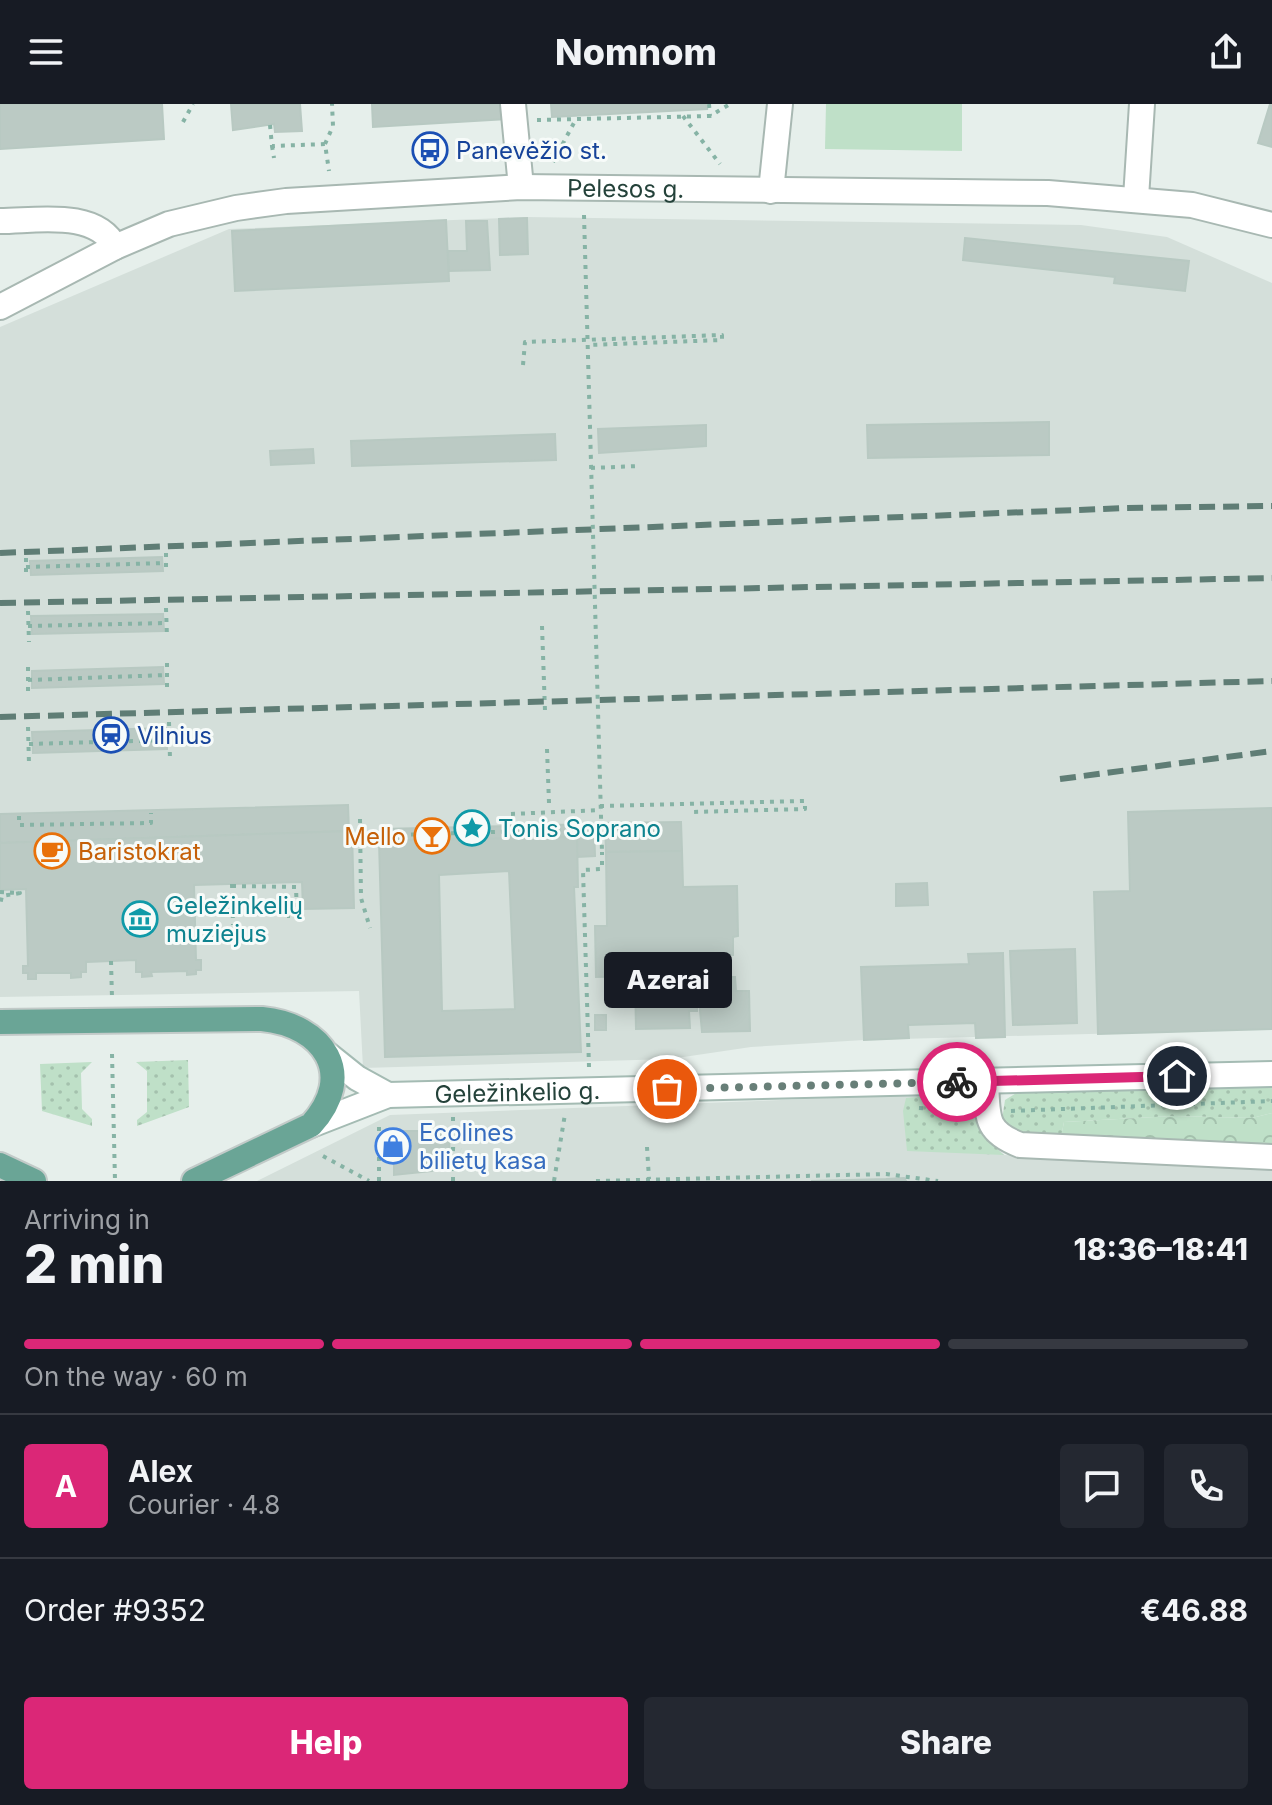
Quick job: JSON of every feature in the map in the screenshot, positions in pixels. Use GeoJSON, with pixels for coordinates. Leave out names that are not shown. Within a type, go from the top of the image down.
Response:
{"type":"FeatureCollection","features":[{"type":"Feature","properties":{"kind":"main road"},"geometry":{"type":"LineString","coordinates":[[0,1022],[273,1020],[295,1026],[327,1054],[333,1071],[331,1098],[311,1125]]}},
{"type":"Feature","properties":{"kind":"main road","name":"Geležinkelio g."},"geometry":{"type":"LineString","coordinates":[[194,1181],[311,1125]]}},
{"type":"Feature","properties":{"kind":"main road"},"geometry":{"type":"LineString","coordinates":[[0,1165],[34,1181]]}},
{"type":"Feature","properties":{"kind":"street"},"geometry":{"type":"LineString","coordinates":[[771,191],[780,104]]}},
{"type":"Feature","properties":{"kind":"street"},"geometry":{"type":"LineString","coordinates":[[1136,198],[1142,104]]}},
{"type":"Feature","properties":{"kind":"street"},"geometry":{"type":"LineString","coordinates":[[514,112],[521,187]]}},
{"type":"Feature","properties":{"kind":"street","name":"Pelesos g."},"geometry":{"type":"LineString","coordinates":[[0,307],[115,247],[169,224],[236,208],[286,201],[521,187],[1048,193],[1192,205],[1272,225]]}},
{"type":"Feature","properties":{"kind":"street"},"geometry":{"type":"LineString","coordinates":[[0,221],[83,223],[106,231],[115,247]]}},
{"type":"Feature","properties":{"kind":"street"},"geometry":{"type":"LineString","coordinates":[[327,1054],[357,1078],[388,1095]]}},
{"type":"Feature","properties":{"kind":"street","name":"Geležinkelio g."},"geometry":{"type":"LineString","coordinates":[[311,1125],[388,1095],[1272,1074]]}},
{"type":"Feature","properties":{"kind":"street"},"geometry":{"type":"LineString","coordinates":[[986,1081],[988,1121],[999,1137],[1020,1145],[1272,1157]]}},
{"type":"Feature","properties":{"kind":"path"},"geometry":{"type":"LineString","coordinates":[[183,122],[193,104]]}},
{"type":"Feature","properties":{"kind":"path"},"geometry":{"type":"LineString","coordinates":[[329,171],[325,144],[333,126],[332,104]]}},
{"type":"Feature","properties":{"kind":"path"},"geometry":{"type":"LineString","coordinates":[[709,104],[710,116]]}},
{"type":"Feature","properties":{"kind":"path"},"geometry":{"type":"LineString","coordinates":[[514,112],[576,119],[710,116],[730,104]]}},
{"type":"Feature","properties":{"kind":"path"},"geometry":{"type":"LineString","coordinates":[[683,116],[720,164]]}},
{"type":"Feature","properties":{"kind":"path"},"geometry":{"type":"LineString","coordinates":[[553,162],[576,119]]}},
{"type":"Feature","properties":{"kind":"path"},"geometry":{"type":"LineString","coordinates":[[270,125],[274,158]]}},
{"type":"Feature","properties":{"kind":"path"},"geometry":{"type":"LineString","coordinates":[[272,146],[325,144]]}},
{"type":"Feature","properties":{"kind":"path"},"geometry":{"type":"LineString","coordinates":[[584,215],[602,852],[602,869],[583,870],[589,1069]]}},
{"type":"Feature","properties":{"kind":"path"},"geometry":{"type":"LineString","coordinates":[[523,365],[525,342],[722,335],[722,340],[588,345]]}},
{"type":"Feature","properties":{"kind":"path"},"geometry":{"type":"LineString","coordinates":[[591,468],[638,466]]}},
{"type":"Feature","properties":{"kind":"path"},"geometry":{"type":"LineString","coordinates":[[166,553],[166,572]]}},
{"type":"Feature","properties":{"kind":"path"},"geometry":{"type":"LineString","coordinates":[[26,558],[26,577]]}},
{"type":"Feature","properties":{"kind":"path"},"geometry":{"type":"LineString","coordinates":[[26,567],[166,563]]}},
{"type":"Feature","properties":{"kind":"path"},"geometry":{"type":"LineString","coordinates":[[166,608],[167,637]]}},
{"type":"Feature","properties":{"kind":"path"},"geometry":{"type":"LineString","coordinates":[[28,611],[29,642]]}},
{"type":"Feature","properties":{"kind":"path"},"geometry":{"type":"LineString","coordinates":[[28,626],[167,623]]}},
{"type":"Feature","properties":{"kind":"path"},"geometry":{"type":"LineString","coordinates":[[542,626],[545,711]]}},
{"type":"Feature","properties":{"kind":"path"},"geometry":{"type":"LineString","coordinates":[[167,663],[167,688]]}},
{"type":"Feature","properties":{"kind":"path"},"geometry":{"type":"LineString","coordinates":[[28,667],[28,692]]}},
{"type":"Feature","properties":{"kind":"path"},"geometry":{"type":"LineString","coordinates":[[28,680],[167,675]]}},
{"type":"Feature","properties":{"kind":"path"},"geometry":{"type":"LineString","coordinates":[[169,722],[170,759]]}},
{"type":"Feature","properties":{"kind":"path"},"geometry":{"type":"LineString","coordinates":[[28,727],[29,764]]}},
{"type":"Feature","properties":{"kind":"path"},"geometry":{"type":"LineString","coordinates":[[29,744],[170,740]]}},
{"type":"Feature","properties":{"kind":"path"},"geometry":{"type":"LineString","coordinates":[[547,749],[549,803]]}},
{"type":"Feature","properties":{"kind":"path"},"geometry":{"type":"LineString","coordinates":[[511,814],[805,801],[805,809],[692,810]]}},
{"type":"Feature","properties":{"kind":"path"},"geometry":{"type":"LineString","coordinates":[[19,816],[19,825],[151,823],[151,813]]}},
{"type":"Feature","properties":{"kind":"path"},"geometry":{"type":"LineString","coordinates":[[360,819],[361,898],[370,928]]}},
{"type":"Feature","properties":{"kind":"path"},"geometry":{"type":"LineString","coordinates":[[361,836],[561,830]]}},
{"type":"Feature","properties":{"kind":"path"},"geometry":{"type":"LineString","coordinates":[[233,925],[232,885],[296,887],[297,916],[287,916]]}},
{"type":"Feature","properties":{"kind":"path"},"geometry":{"type":"LineString","coordinates":[[0,892],[20,893],[2,896],[0,905]]}},
{"type":"Feature","properties":{"kind":"path"},"geometry":{"type":"LineString","coordinates":[[111,961],[112,998]]}},
{"type":"Feature","properties":{"kind":"path"},"geometry":{"type":"LineString","coordinates":[[112,1054],[115,1181]]}},
{"type":"Feature","properties":{"kind":"path"},"geometry":{"type":"LineString","coordinates":[[908,1107],[988,1112],[1272,1101]]}},
{"type":"Feature","properties":{"kind":"path"},"geometry":{"type":"LineString","coordinates":[[554,1181],[565,1112]]}},
{"type":"Feature","properties":{"kind":"path"},"geometry":{"type":"LineString","coordinates":[[453,1117],[453,1181]]}},
{"type":"Feature","properties":{"kind":"path"},"geometry":{"type":"LineString","coordinates":[[377,1126],[379,1181]]}},
{"type":"Feature","properties":{"kind":"path"},"geometry":{"type":"LineString","coordinates":[[647,1147],[649,1179]]}},
{"type":"Feature","properties":{"kind":"path"},"geometry":{"type":"LineString","coordinates":[[453,1149],[461,1150]]}},
{"type":"Feature","properties":{"kind":"path"},"geometry":{"type":"LineString","coordinates":[[323,1156],[369,1181]]}},
{"type":"Feature","properties":{"kind":"path"},"geometry":{"type":"LineString","coordinates":[[596,1181],[886,1177],[938,1181]]}},
{"type":"Feature","properties":{"kind":"shaded area"},"geometry":{"type":"Polygon","coordinates":[[[526,217],[1081,225],[1167,237],[1272,283],[1272,1029],[864,1040],[751,1047],[670,1059],[363,1068],[359,991],[0,997],[0,327],[229,229],[526,217]]]}},
{"type":"Feature","properties":{"kind":"shaded area"},"geometry":{"type":"Polygon","coordinates":[[[964,1093],[973,1100],[985,1135],[1004,1155],[1272,1167],[1272,1181],[257,1181],[390,1115],[964,1093]]]}},
{"type":"Feature","properties":{"kind":"green space"},"geometry":{"type":"Polygon","coordinates":[[[826,104],[962,104],[962,151],[825,149],[826,104]]]}},
{"type":"Feature","properties":{"kind":"green space"},"geometry":{"type":"Polygon","coordinates":[[[188,1060],[189,1107],[137,1126],[137,1120],[147,1112],[147,1071],[136,1062],[188,1060]]]}},
{"type":"Feature","properties":{"kind":"green space"},"geometry":{"type":"Polygon","coordinates":[[[92,1062],[81,1073],[82,1109],[92,1119],[92,1126],[42,1111],[40,1064],[92,1062]]]}},
{"type":"Feature","properties":{"kind":"green space"},"geometry":{"type":"Polygon","coordinates":[[[1272,1085],[1272,1113],[1252,1118],[1173,1116],[1064,1122],[1061,1137],[1013,1132],[1002,1120],[1005,1100],[1018,1092],[1272,1085]]]}},
{"type":"Feature","properties":{"kind":"green space"},"geometry":{"type":"Polygon","coordinates":[[[964,1093],[976,1106],[989,1138],[1004,1155],[907,1151],[903,1111],[906,1098],[964,1093]]]}},
{"type":"Feature","properties":{"kind":"green space"},"geometry":{"type":"Polygon","coordinates":[[[1272,1113],[1272,1148],[1061,1137],[1064,1122],[1173,1116],[1252,1118],[1272,1113]]]}},
{"type":"Feature","properties":{"kind":"building"},"geometry":{"type":"Polygon","coordinates":[[[0,104],[162,104],[164,139],[0,149],[0,104]]]}},
{"type":"Feature","properties":{"kind":"building"},"geometry":{"type":"Polygon","coordinates":[[[231,104],[300,104],[302,131],[275,132],[274,124],[233,130],[231,104]]]}},
{"type":"Feature","properties":{"kind":"building"},"geometry":{"type":"Polygon","coordinates":[[[372,104],[506,104],[507,119],[373,127],[372,104]]]}},
{"type":"Feature","properties":{"kind":"building"},"geometry":{"type":"Polygon","coordinates":[[[551,104],[706,104],[707,109],[552,117],[551,104]]]}},
{"type":"Feature","properties":{"kind":"building"},"geometry":{"type":"Polygon","coordinates":[[[1272,104],[1272,147],[1258,143],[1272,104]]]}},
{"type":"Feature","properties":{"kind":"building"},"geometry":{"type":"Polygon","coordinates":[[[527,218],[528,254],[500,255],[499,219],[527,218]]]}},
{"type":"Feature","properties":{"kind":"building"},"geometry":{"type":"Polygon","coordinates":[[[446,220],[449,281],[235,291],[232,231],[446,220]]]}},
{"type":"Feature","properties":{"kind":"building"},"geometry":{"type":"Polygon","coordinates":[[[466,221],[487,221],[490,270],[449,271],[448,251],[467,251],[466,221]]]}},
{"type":"Feature","properties":{"kind":"building"},"geometry":{"type":"Polygon","coordinates":[[[965,238],[1189,261],[1185,291],[1114,283],[1115,277],[963,260],[965,238]]]}},
{"type":"Feature","properties":{"kind":"building"},"geometry":{"type":"Polygon","coordinates":[[[1049,422],[1049,455],[868,458],[867,425],[1049,422]]]}},
{"type":"Feature","properties":{"kind":"building"},"geometry":{"type":"Polygon","coordinates":[[[706,425],[706,446],[599,453],[598,429],[706,425]]]}},
{"type":"Feature","properties":{"kind":"building"},"geometry":{"type":"Polygon","coordinates":[[[555,434],[556,460],[352,466],[351,441],[555,434]]]}},
{"type":"Feature","properties":{"kind":"building"},"geometry":{"type":"Polygon","coordinates":[[[313,449],[314,463],[271,465],[270,451],[313,449]]]}},
{"type":"Feature","properties":{"kind":"building"},"geometry":{"type":"Polygon","coordinates":[[[162,557],[163,571],[31,575],[30,561],[162,557]]]}},
{"type":"Feature","properties":{"kind":"building"},"geometry":{"type":"Polygon","coordinates":[[[163,614],[164,631],[32,634],[31,616],[163,614]]]}},
{"type":"Feature","properties":{"kind":"building"},"geometry":{"type":"Polygon","coordinates":[[[163,667],[164,684],[32,688],[32,671],[163,667]]]}},
{"type":"Feature","properties":{"kind":"building"},"geometry":{"type":"Polygon","coordinates":[[[166,728],[167,749],[33,753],[32,732],[166,728]]]}},
{"type":"Feature","properties":{"kind":"building"},"geometry":{"type":"Polygon","coordinates":[[[348,805],[349,831],[0,843],[0,814],[348,805]]]}},
{"type":"Feature","properties":{"kind":"building"},"geometry":{"type":"Polygon","coordinates":[[[1272,808],[1272,1029],[1098,1034],[1094,892],[1130,891],[1128,812],[1272,808]]]}},
{"type":"Feature","properties":{"kind":"building"},"geometry":{"type":"Polygon","coordinates":[[[681,822],[682,851],[606,852],[605,823],[681,822]]]}},
{"type":"Feature","properties":{"kind":"building"},"geometry":{"type":"Polygon","coordinates":[[[594,824],[595,856],[577,857],[577,837],[383,841],[382,829],[594,824]]]}},
{"type":"Feature","properties":{"kind":"building"},"geometry":{"type":"Polygon","coordinates":[[[352,831],[354,908],[303,909],[302,882],[194,885],[196,960],[201,960],[201,970],[196,970],[196,974],[187,975],[187,971],[151,972],[152,976],[142,977],[142,972],[136,972],[136,960],[86,962],[86,972],[81,972],[81,977],[71,978],[71,973],[36,973],[36,979],[28,979],[28,973],[23,973],[23,966],[28,966],[26,889],[0,890],[0,843],[352,831]]]}},
{"type":"Feature","properties":{"kind":"building"},"geometry":{"type":"Polygon","coordinates":[[[577,837],[578,887],[574,887],[581,1052],[385,1057],[379,841],[577,837]],[[509,871],[439,875],[442,1011],[515,1009],[509,871]]]}},
{"type":"Feature","properties":{"kind":"building"},"geometry":{"type":"Polygon","coordinates":[[[682,851],[683,887],[737,886],[738,936],[733,937],[733,955],[639,957],[639,976],[596,977],[595,926],[607,926],[606,852],[682,851]]]}},
{"type":"Feature","properties":{"kind":"building"},"geometry":{"type":"Polygon","coordinates":[[[927,883],[928,905],[896,906],[896,884],[927,883]]]}},
{"type":"Feature","properties":{"kind":"building"},"geometry":{"type":"Polygon","coordinates":[[[1075,949],[1077,1023],[1013,1025],[1010,951],[1075,949]]]}},
{"type":"Feature","properties":{"kind":"building"},"geometry":{"type":"Polygon","coordinates":[[[1003,953],[1005,1037],[976,1038],[975,1023],[908,1025],[909,1038],[864,1040],[861,967],[969,964],[968,954],[1003,953]]]}},
{"type":"Feature","properties":{"kind":"building"},"geometry":{"type":"Polygon","coordinates":[[[697,977],[697,1011],[689,1011],[690,1028],[636,1029],[635,978],[697,977]]]}},
{"type":"Feature","properties":{"kind":"building"},"geometry":{"type":"Polygon","coordinates":[[[697,977],[735,977],[736,991],[749,991],[750,1031],[702,1032],[697,977]]]}},
{"type":"Feature","properties":{"kind":"building"},"geometry":{"type":"Polygon","coordinates":[[[595,1015],[606,1015],[606,1030],[595,1030],[595,1015]]]}},
{"type":"Feature","properties":{"kind":"building"},"geometry":{"type":"Polygon","coordinates":[[[394,1131],[449,1131],[450,1169],[394,1175],[394,1131]]]}},
{"type":"Feature","properties":{"kind":"building"},"geometry":{"type":"Polygon","coordinates":[[[904,1178],[906,1181],[811,1181],[886,1179],[904,1178]]]}},
{"type":"Feature","properties":{"kind":"railway"},"geometry":{"type":"LineString","coordinates":[[0,553],[1127,508],[1272,506]]}},
{"type":"Feature","properties":{"kind":"railway"},"geometry":{"type":"LineString","coordinates":[[0,603],[1272,578]]}},
{"type":"Feature","properties":{"kind":"railway"},"geometry":{"type":"LineString","coordinates":[[0,717],[1272,681]]}},
{"type":"Feature","properties":{"kind":"railway"},"geometry":{"type":"LineString","coordinates":[[1060,779],[1272,751]]}},
{"type":"Feature","properties":{"kind":"way so far"},"geometry":{"type":"LineString","coordinates":[[667,1089],[957,1082]]}},
{"type":"Feature","properties":{"kind":"place","name":"Panevėžio st."},"geometry":{"type":"Point","coordinates":[430,150]}},
{"type":"Feature","properties":{"kind":"place","name":"Vilnius"},"geometry":{"type":"Point","coordinates":[111,735]}},
{"type":"Feature","properties":{"kind":"place","name":"Tonis Soprano"},"geometry":{"type":"Point","coordinates":[472,828]}},
{"type":"Feature","properties":{"kind":"place","name":"Mello"},"geometry":{"type":"Point","coordinates":[432,836]}},
{"type":"Feature","properties":{"kind":"place","name":"Baristokrat"},"geometry":{"type":"Point","coordinates":[52,851]}},
{"type":"Feature","properties":{"kind":"place","name":"Geležinkelių muziejus"},"geometry":{"type":"Point","coordinates":[140,919]}},
{"type":"Feature","properties":{"kind":"place","name":"Azerai"},"geometry":{"type":"Point","coordinates":[667,1089]}},
{"type":"Feature","properties":{"kind":"place","name":"Ecolines bilietų kasa"},"geometry":{"type":"Point","coordinates":[393,1146]}},
{"type":"Feature","properties":{"kind":"route"},"geometry":{"type":"LineString","coordinates":[[957,1082],[1177,1076]]}}]}
